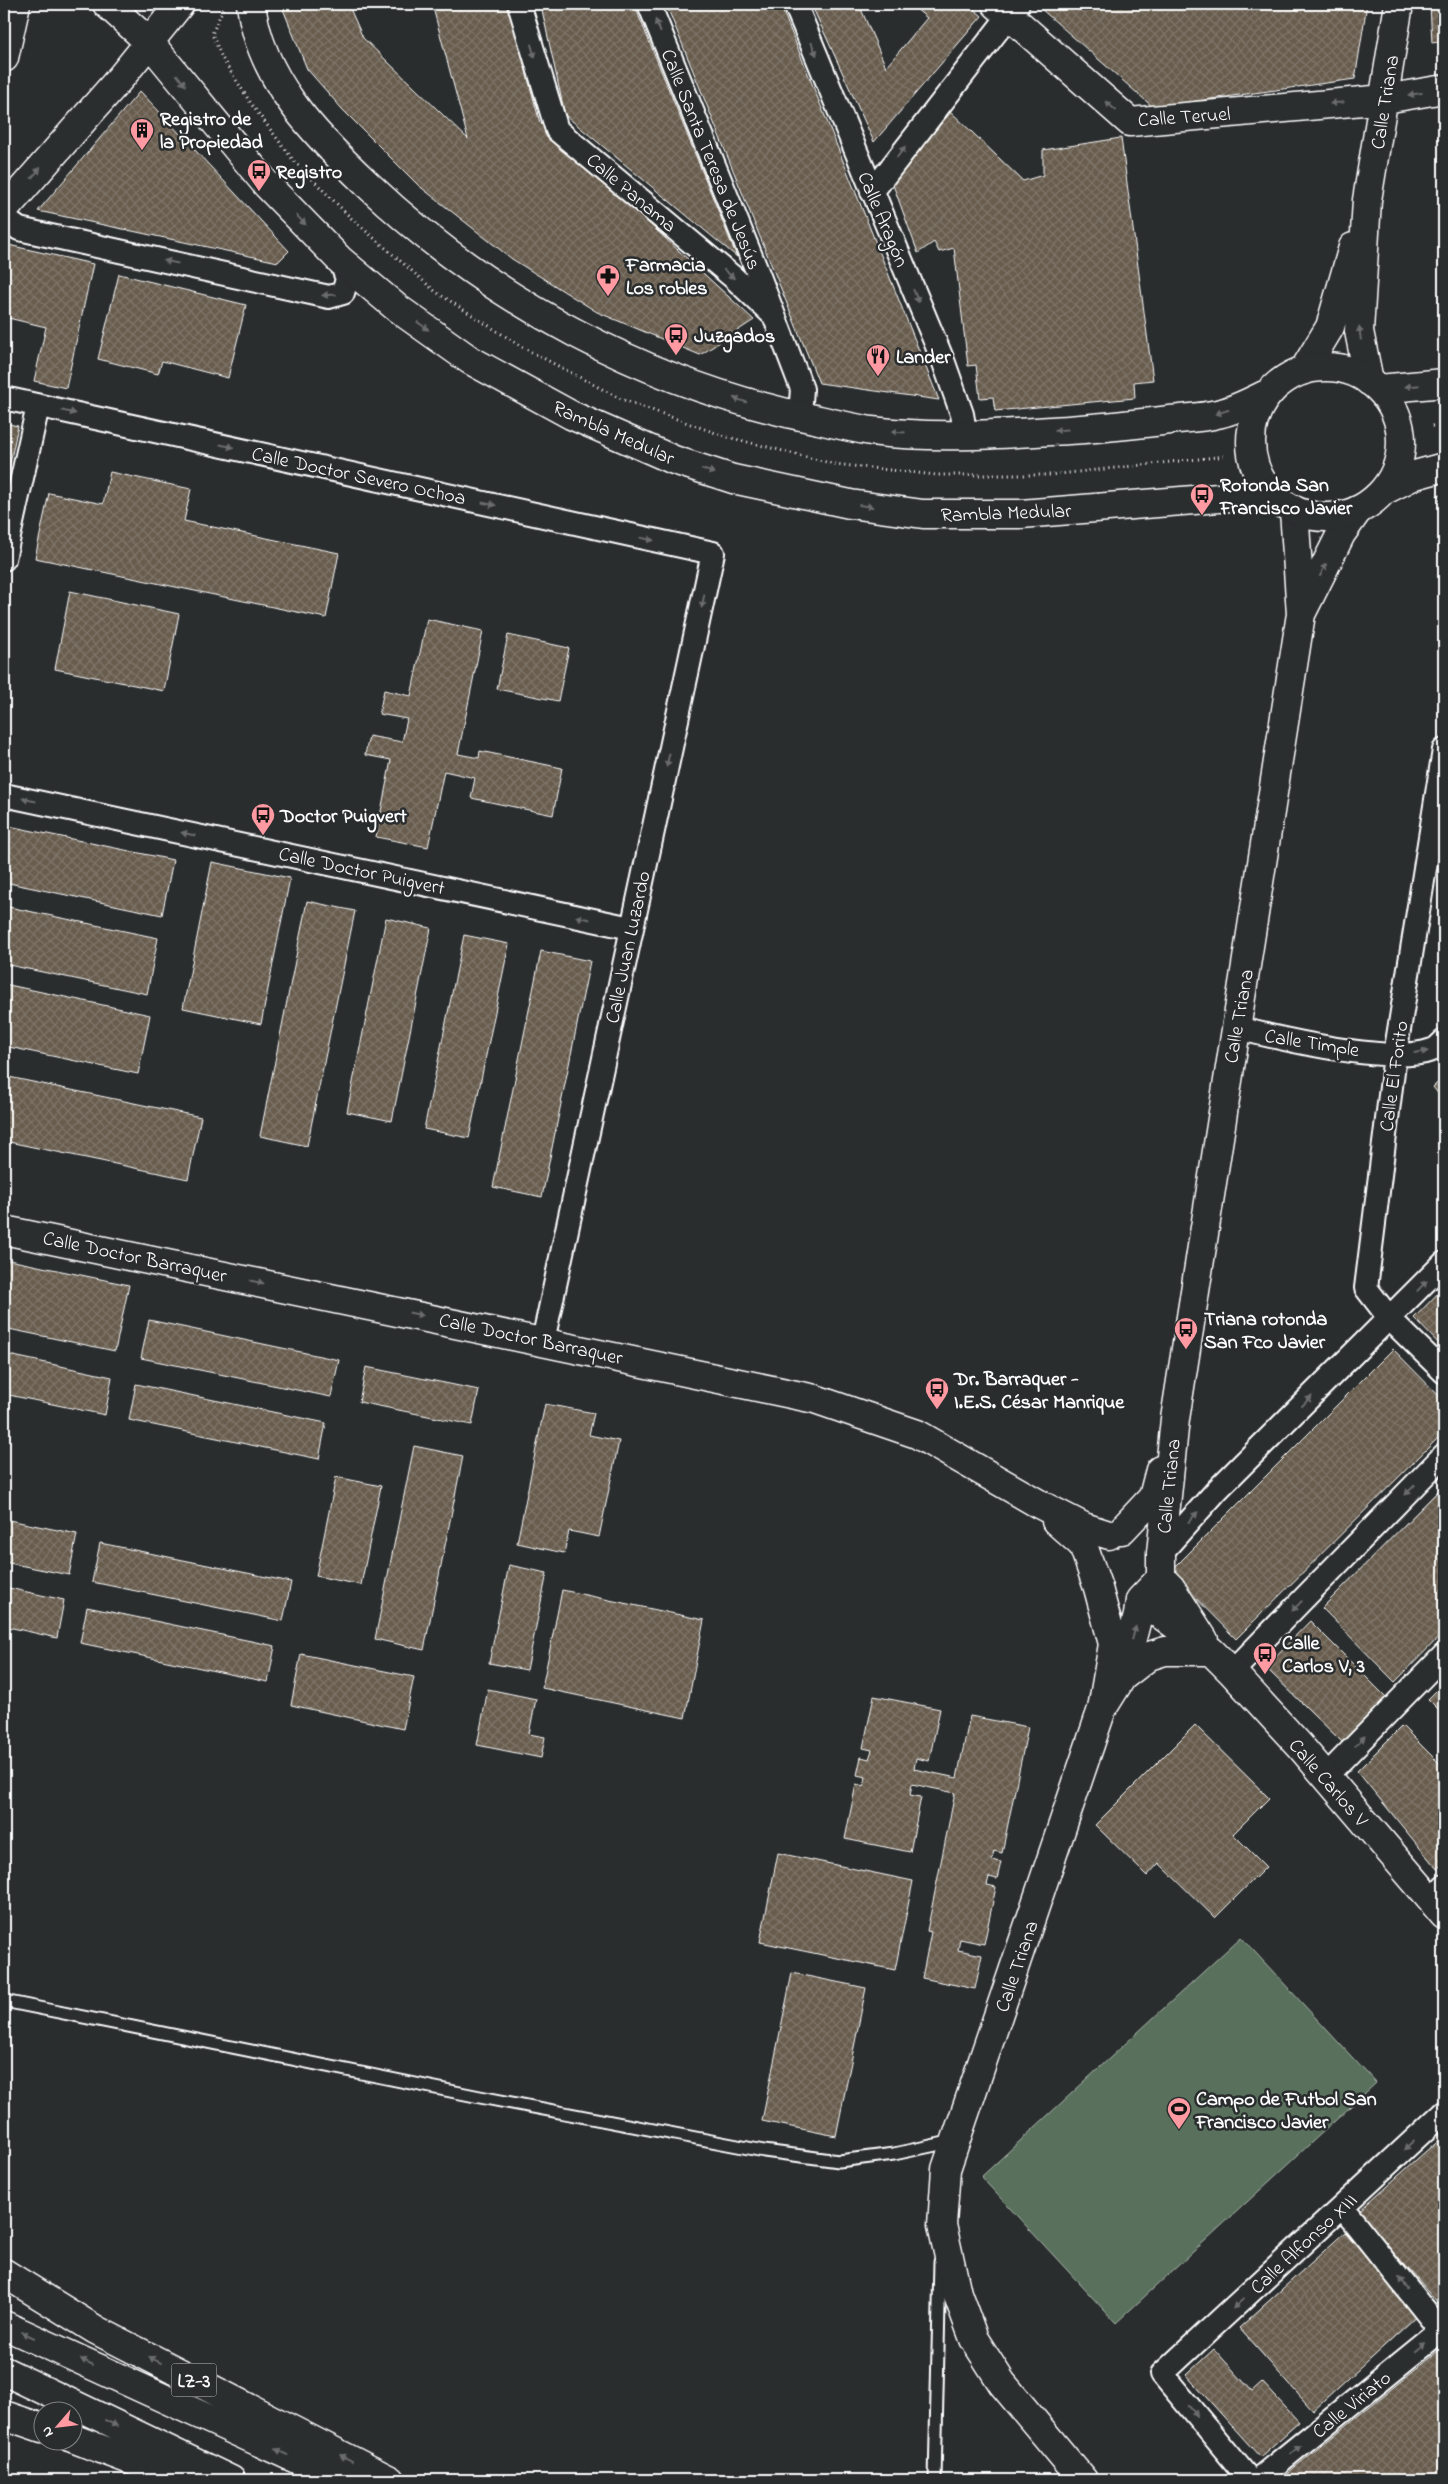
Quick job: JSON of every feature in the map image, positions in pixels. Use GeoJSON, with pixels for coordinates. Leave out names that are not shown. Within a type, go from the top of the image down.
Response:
{"type":"FeatureCollection","features":[{"type":"Feature","properties":{"kind":"main road"},"geometry":{"type":"LineString","coordinates":[[4,58],[16,4]]}},
{"type":"Feature","properties":{"kind":"main road","name":"Rambla Medular"},"geometry":{"type":"LineString","coordinates":[[107,4],[150,43],[267,185],[340,260],[397,308],[470,360],[571,415],[674,460],[733,479],[850,504],[923,514],[1022,514],[1222,498],[1262,499],[1271,494]]}},
{"type":"Feature","properties":{"kind":"main road"},"geometry":{"type":"LineString","coordinates":[[4,210],[150,43],[180,4]]}},
{"type":"Feature","properties":{"kind":"main road"},"geometry":{"type":"LineString","coordinates":[[251,4],[260,47],[272,74],[286,95],[346,165],[396,212],[443,250],[549,318],[614,351],[672,377],[755,406],[871,431],[966,437],[1096,428],[1219,414],[1267,394],[1284,379],[1304,370],[1327,367],[1342,369],[1374,385],[1393,408],[1400,430],[1400,453],[1394,475],[1383,491]]}},
{"type":"Feature","properties":{"kind":"main road","name":"Calle Triana"},"geometry":{"type":"LineString","coordinates":[[1304,370],[1330,327],[1367,200],[1400,4]]}},
{"type":"Feature","properties":{"kind":"main road","name":"Calle Teruel"},"geometry":{"type":"LineString","coordinates":[[1007,7],[1130,122],[1385,99],[1444,89]]}},
{"type":"Feature","properties":{"kind":"main road","name":"Calle Triana"},"geometry":{"type":"LineString","coordinates":[[1367,200],[1359,331],[1374,385]]}},
{"type":"Feature","properties":{"kind":"main road"},"geometry":{"type":"LineString","coordinates":[[1374,385],[1444,383]]}},
{"type":"Feature","properties":{"kind":"main road"},"geometry":{"type":"LineString","coordinates":[[1267,394],[1254,418],[1250,445],[1256,472],[1271,494],[1294,510],[1311,516],[1329,518],[1358,510],[1383,491],[1415,475],[1440,477]]}},
{"type":"Feature","properties":{"kind":"main road","name":"Calle Triana"},"geometry":{"type":"LineString","coordinates":[[1161,1566],[1175,1418],[1301,614],[1294,510]]}},
{"type":"Feature","properties":{"kind":"main road","name":"Calle Triana"},"geometry":{"type":"LineString","coordinates":[[1301,614],[1342,534],[1358,510]]}},
{"type":"Feature","properties":{"kind":"main road","name":"Calle Doctor Barraquer"},"geometry":{"type":"LineString","coordinates":[[4,1230],[543,1340],[815,1399],[917,1434],[1039,1504],[1084,1527],[1116,1532]]}},
{"type":"Feature","properties":{"kind":"main road","name":"Calle Triana"},"geometry":{"type":"LineString","coordinates":[[1116,1532],[1153,1497],[1175,1418]]}},
{"type":"Feature","properties":{"kind":"main road","name":"Calle Doctor Barraquer"},"geometry":{"type":"LineString","coordinates":[[1039,1504],[1083,1545],[1095,1580],[1113,1644],[1102,1710]]}},
{"type":"Feature","properties":{"kind":"main road"},"geometry":{"type":"LineString","coordinates":[[1102,1710],[1122,1677],[1140,1600],[1161,1566],[1145,1535],[1116,1532],[1094,1551],[1095,1580],[1117,1601],[1140,1600]]}},
{"type":"Feature","properties":{"kind":"main road","name":"Calle Carlos V"},"geometry":{"type":"LineString","coordinates":[[1161,1566],[1171,1588],[1211,1651]]}},
{"type":"Feature","properties":{"kind":"main road","name":"Calle Carlos V"},"geometry":{"type":"LineString","coordinates":[[1140,1600],[1211,1651],[1440,1900]]}},
{"type":"Feature","properties":{"kind":"main road"},"geometry":{"type":"LineString","coordinates":[[1122,1677],[1148,1656],[1165,1651],[1211,1651]]}},
{"type":"Feature","properties":{"kind":"main road","name":"Calle Triana"},"geometry":{"type":"LineString","coordinates":[[1082,2480],[1002,2383],[974,2339],[957,2293],[942,2225],[946,2169],[1102,1710]]}},
{"type":"Feature","properties":{"kind":"main road","name":"LZ-3"},"geometry":{"type":"LineString","coordinates":[[4,2273],[96,2330],[390,2480]]}},
{"type":"Feature","properties":{"kind":"main road","name":"LZ-3"},"geometry":{"type":"LineString","coordinates":[[4,2325],[342,2480]]}},
{"type":"Feature","properties":{"kind":"main road"},"geometry":{"type":"LineString","coordinates":[[4,2371],[231,2480]]}},
{"type":"Feature","properties":{"kind":"main road"},"geometry":{"type":"LineString","coordinates":[[4,2415],[32,2425]]}},
{"type":"Feature","properties":{"kind":"main road"},"geometry":{"type":"LineString","coordinates":[[82,2442],[183,2480]]}},
{"type":"Feature","properties":{"kind":"street","name":"Calle Panama"},"geometry":{"type":"LineString","coordinates":[[520,4],[557,130],[734,278],[774,315]]}},
{"type":"Feature","properties":{"kind":"street","name":"Calle Santa Teresa de Jesús"},"geometry":{"type":"LineString","coordinates":[[649,4],[802,389],[795,415]]}},
{"type":"Feature","properties":{"kind":"street","name":"Calle Aragón"},"geometry":{"type":"LineString","coordinates":[[796,4],[944,363],[962,414],[966,437]]}},
{"type":"Feature","properties":{"kind":"street"},"geometry":{"type":"LineString","coordinates":[[872,192],[1007,7]]}},
{"type":"Feature","properties":{"kind":"street"},"geometry":{"type":"LineString","coordinates":[[4,218],[19,229],[329,297],[343,293],[348,279],[340,260]]}},
{"type":"Feature","properties":{"kind":"street","name":"Calle Doctor Severo Ochoa"},"geometry":{"type":"LineString","coordinates":[[4,398],[713,553]]}},
{"type":"Feature","properties":{"kind":"street"},"geometry":{"type":"LineString","coordinates":[[4,559],[38,406]]}},
{"type":"Feature","properties":{"kind":"street","name":"Calle Juan Luzardo"},"geometry":{"type":"LineString","coordinates":[[543,1340],[713,553]]}},
{"type":"Feature","properties":{"kind":"street","name":"Calle El Forito"},"geometry":{"type":"LineString","coordinates":[[1444,750],[1395,1055],[1366,1288],[1390,1319],[1444,1372]]}},
{"type":"Feature","properties":{"kind":"street","name":"Calle Doctor Puigvert"},"geometry":{"type":"LineString","coordinates":[[4,795],[631,928]]}},
{"type":"Feature","properties":{"kind":"street","name":"Calle Timple"},"geometry":{"type":"LineString","coordinates":[[1237,1028],[1299,1043],[1395,1055],[1433,1050],[1444,1041]]}},
{"type":"Feature","properties":{"kind":"street"},"geometry":{"type":"LineString","coordinates":[[1161,1566],[1218,1489],[1444,1263]]}},
{"type":"Feature","properties":{"kind":"street"},"geometry":{"type":"LineString","coordinates":[[1232,1672],[1444,1455]]}},
{"type":"Feature","properties":{"kind":"street"},"geometry":{"type":"LineString","coordinates":[[1326,1776],[1444,1656]]}},
{"type":"Feature","properties":{"kind":"street","name":"Calle Alfonso XIII"},"geometry":{"type":"LineString","coordinates":[[1250,2480],[1162,2374],[1444,2112]]}},
{"type":"Feature","properties":{"kind":"street"},"geometry":{"type":"LineString","coordinates":[[1342,2207],[1443,2331]]}},
{"type":"Feature","properties":{"kind":"street","name":"Calle Viriato"},"geometry":{"type":"LineString","coordinates":[[1257,2480],[1443,2331]]}},
{"type":"Feature","properties":{"kind":"lane"},"geometry":{"type":"LineString","coordinates":[[4,2000],[480,2097],[764,2151],[839,2161],[894,2154],[956,2140]]}},
{"type":"Feature","properties":{"kind":"lane"},"geometry":{"type":"LineString","coordinates":[[935,2480],[937,2322],[942,2225]]}},
{"type":"Feature","properties":{"kind":"path"},"geometry":{"type":"LineString","coordinates":[[1432,426],[1444,424]]}},
{"type":"Feature","properties":{"kind":"path"},"geometry":{"type":"LineString","coordinates":[[1440,477],[1444,510]]}},
{"type":"Feature","properties":{"kind":"green space","name":"Campo de Futbol San Francisco Javier"},"geometry":{"type":"Polygon","coordinates":[[[1241,1937],[1376,2083],[1116,2323],[981,2177],[1241,1937]]]}},
{"type":"Feature","properties":{"kind":"building"},"geometry":{"type":"Polygon","coordinates":[[[281,4],[348,4],[363,38],[468,139],[432,4],[508,4],[540,123],[754,320],[700,355],[597,312],[512,259],[418,185],[343,110],[307,69],[281,4]]]}},
{"type":"Feature","properties":{"kind":"building"},"geometry":{"type":"Polygon","coordinates":[[[557,4],[634,4],[737,257],[565,115],[542,10],[557,4]]]}},
{"type":"Feature","properties":{"kind":"building"},"geometry":{"type":"Polygon","coordinates":[[[666,4],[780,4],[939,400],[819,383],[666,4]]]}},
{"type":"Feature","properties":{"kind":"building"},"geometry":{"type":"Polygon","coordinates":[[[813,4],[865,4],[861,9],[886,67],[927,18],[910,4],[968,4],[982,16],[874,142],[812,6],[813,4]]]}},
{"type":"Feature","properties":{"kind":"building"},"geometry":{"type":"Polygon","coordinates":[[[1043,4],[1367,4],[1355,79],[1153,107],[1040,8],[1043,4]]]}},
{"type":"Feature","properties":{"kind":"building"},"geometry":{"type":"Polygon","coordinates":[[[1430,4],[1444,4],[1444,41],[1432,43],[1430,4]]]}},
{"type":"Feature","properties":{"kind":"building","name":"Registro de la Propiedad"},"geometry":{"type":"Polygon","coordinates":[[[140,91],[289,251],[278,262],[38,211],[140,91]]]}},
{"type":"Feature","properties":{"kind":"building"},"geometry":{"type":"Polygon","coordinates":[[[951,112],[1023,181],[1043,175],[1043,150],[1121,138],[1153,380],[1134,382],[1135,398],[995,411],[993,397],[980,398],[976,365],[968,366],[954,248],[939,252],[934,242],[918,253],[892,182],[951,112]]]}},
{"type":"Feature","properties":{"kind":"building"},"geometry":{"type":"Polygon","coordinates":[[[4,244],[93,264],[66,388],[34,381],[46,327],[4,317],[4,244]]]}},
{"type":"Feature","properties":{"kind":"building"},"geometry":{"type":"Polygon","coordinates":[[[119,274],[246,305],[228,378],[162,361],[158,374],[98,359],[119,274]]]}},
{"type":"Feature","properties":{"kind":"building"},"geometry":{"type":"Polygon","coordinates":[[[4,423],[18,426],[4,491],[4,423]]]}},
{"type":"Feature","properties":{"kind":"building"},"geometry":{"type":"Polygon","coordinates":[[[110,472],[191,489],[184,521],[339,553],[326,618],[35,558],[49,493],[103,504],[110,472]]]}},
{"type":"Feature","properties":{"kind":"building"},"geometry":{"type":"Polygon","coordinates":[[[70,591],[179,614],[164,691],[55,669],[70,591]]]}},
{"type":"Feature","properties":{"kind":"building"},"geometry":{"type":"Polygon","coordinates":[[[427,619],[483,631],[458,754],[479,758],[480,751],[562,768],[553,815],[471,798],[475,778],[444,771],[428,847],[376,837],[391,760],[365,755],[369,736],[402,742],[407,719],[379,714],[384,690],[411,696],[427,619]]]}},
{"type":"Feature","properties":{"kind":"building"},"geometry":{"type":"Polygon","coordinates":[[[508,635],[569,648],[558,701],[497,689],[508,635]]]}},
{"type":"Feature","properties":{"kind":"building"},"geometry":{"type":"Polygon","coordinates":[[[4,825],[173,860],[162,915],[4,882],[4,825]]]}},
{"type":"Feature","properties":{"kind":"building"},"geometry":{"type":"Polygon","coordinates":[[[212,862],[290,878],[261,1024],[183,1008],[212,862]]]}},
{"type":"Feature","properties":{"kind":"building"},"geometry":{"type":"Polygon","coordinates":[[[307,901],[355,911],[307,1146],[260,1136],[307,901]]]}},
{"type":"Feature","properties":{"kind":"building"},"geometry":{"type":"Polygon","coordinates":[[[4,906],[158,938],[147,994],[4,964],[4,906]]]}},
{"type":"Feature","properties":{"kind":"building"},"geometry":{"type":"Polygon","coordinates":[[[386,918],[431,928],[392,1121],[347,1112],[386,918]]]}},
{"type":"Feature","properties":{"kind":"building"},"geometry":{"type":"Polygon","coordinates":[[[464,935],[509,944],[469,1138],[424,1129],[464,935]]]}},
{"type":"Feature","properties":{"kind":"building"},"geometry":{"type":"Polygon","coordinates":[[[541,951],[590,961],[542,1197],[493,1187],[541,951]]]}},
{"type":"Feature","properties":{"kind":"building"},"geometry":{"type":"Polygon","coordinates":[[[4,984],[150,1015],[138,1074],[4,1046],[4,984]]]}},
{"type":"Feature","properties":{"kind":"building"},"geometry":{"type":"Polygon","coordinates":[[[4,1076],[201,1117],[188,1179],[4,1141],[4,1076]]]}},
{"type":"Feature","properties":{"kind":"building"},"geometry":{"type":"Polygon","coordinates":[[[1444,1077],[1444,1101],[1433,1087],[1444,1077]]]}},
{"type":"Feature","properties":{"kind":"building"},"geometry":{"type":"Polygon","coordinates":[[[4,1259],[129,1285],[115,1351],[4,1328],[4,1259]]]}},
{"type":"Feature","properties":{"kind":"building"},"geometry":{"type":"Polygon","coordinates":[[[1444,1287],[1444,1349],[1414,1318],[1444,1287]]]}},
{"type":"Feature","properties":{"kind":"building"},"geometry":{"type":"Polygon","coordinates":[[[149,1320],[339,1360],[331,1397],[141,1358],[149,1320]]]}},
{"type":"Feature","properties":{"kind":"building"},"geometry":{"type":"Polygon","coordinates":[[[1393,1349],[1444,1401],[1444,1432],[1236,1639],[1170,1572],[1393,1349]]]}},
{"type":"Feature","properties":{"kind":"building"},"geometry":{"type":"Polygon","coordinates":[[[4,1354],[112,1377],[105,1415],[4,1394],[4,1354]]]}},
{"type":"Feature","properties":{"kind":"building"},"geometry":{"type":"Polygon","coordinates":[[[366,1367],[479,1390],[472,1425],[359,1402],[366,1367]]]}},
{"type":"Feature","properties":{"kind":"building"},"geometry":{"type":"Polygon","coordinates":[[[136,1384],[326,1423],[319,1459],[129,1420],[136,1384]]]}},
{"type":"Feature","properties":{"kind":"building"},"geometry":{"type":"Polygon","coordinates":[[[545,1404],[594,1413],[589,1435],[619,1441],[599,1537],[569,1531],[564,1553],[517,1543],[545,1404]]]}},
{"type":"Feature","properties":{"kind":"building"},"geometry":{"type":"Polygon","coordinates":[[[414,1446],[463,1456],[424,1650],[375,1639],[414,1446]]]}},
{"type":"Feature","properties":{"kind":"building"},"geometry":{"type":"Polygon","coordinates":[[[336,1477],[381,1486],[361,1585],[316,1576],[336,1477]]]}},
{"type":"Feature","properties":{"kind":"building"},"geometry":{"type":"Polygon","coordinates":[[[1444,1485],[1444,1632],[1395,1682],[1322,1608],[1444,1485]]]}},
{"type":"Feature","properties":{"kind":"building"},"geometry":{"type":"Polygon","coordinates":[[[4,1519],[77,1534],[69,1575],[4,1562],[4,1519]]]}},
{"type":"Feature","properties":{"kind":"building"},"geometry":{"type":"Polygon","coordinates":[[[100,1543],[291,1582],[283,1621],[92,1582],[100,1543]]]}},
{"type":"Feature","properties":{"kind":"building"},"geometry":{"type":"Polygon","coordinates":[[[509,1565],[547,1573],[527,1670],[489,1663],[509,1565]]]}},
{"type":"Feature","properties":{"kind":"building"},"geometry":{"type":"Polygon","coordinates":[[[4,1587],[64,1600],[57,1638],[4,1626],[4,1587]]]}},
{"type":"Feature","properties":{"kind":"building"},"geometry":{"type":"Polygon","coordinates":[[[562,1590],[704,1620],[685,1718],[542,1688],[562,1590]]]}},
{"type":"Feature","properties":{"kind":"building"},"geometry":{"type":"Polygon","coordinates":[[[87,1607],[275,1646],[268,1682],[80,1643],[87,1607]]]}},
{"type":"Feature","properties":{"kind":"building"},"geometry":{"type":"Polygon","coordinates":[[[1310,1621],[1386,1697],[1342,1742],[1265,1667],[1310,1621]]]}},
{"type":"Feature","properties":{"kind":"building"},"geometry":{"type":"Polygon","coordinates":[[[301,1654],[414,1677],[403,1729],[291,1705],[301,1654]]]}},
{"type":"Feature","properties":{"kind":"building"},"geometry":{"type":"Polygon","coordinates":[[[1444,1683],[1444,1715],[1428,1699],[1444,1683]]]}},
{"type":"Feature","properties":{"kind":"building"},"geometry":{"type":"Polygon","coordinates":[[[488,1689],[536,1699],[529,1734],[545,1737],[541,1758],[477,1745],[488,1689]]]}},
{"type":"Feature","properties":{"kind":"building"},"geometry":{"type":"Polygon","coordinates":[[[874,1696],[940,1709],[929,1761],[916,1758],[914,1769],[957,1778],[970,1716],[1028,1727],[1002,1853],[994,1851],[992,1860],[1001,1862],[997,1879],[989,1877],[987,1885],[996,1887],[984,1944],[960,1939],[958,1950],[982,1955],[975,1989],[922,1978],[931,1932],[927,1931],[955,1793],[912,1784],[910,1795],[921,1797],[910,1852],[845,1839],[856,1784],[864,1786],[866,1777],[857,1775],[861,1757],[869,1759],[872,1750],[863,1748],[874,1696]]]}},
{"type":"Feature","properties":{"kind":"building"},"geometry":{"type":"Polygon","coordinates":[[[1195,1725],[1269,1798],[1233,1834],[1266,1867],[1215,1918],[1159,1863],[1147,1876],[1095,1825],[1195,1725]]]}},
{"type":"Feature","properties":{"kind":"building"},"geometry":{"type":"Polygon","coordinates":[[[1402,1726],[1439,1763],[1444,1758],[1444,1862],[1437,1869],[1357,1771],[1402,1726]]]}},
{"type":"Feature","properties":{"kind":"building"},"geometry":{"type":"Polygon","coordinates":[[[778,1853],[913,1881],[895,1970],[760,1942],[778,1853]]]}},
{"type":"Feature","properties":{"kind":"building"},"geometry":{"type":"Polygon","coordinates":[[[792,1973],[866,1988],[836,2136],[762,2121],[792,1973]]]}},
{"type":"Feature","properties":{"kind":"building"},"geometry":{"type":"Polygon","coordinates":[[[1444,2135],[1444,2229],[1441,2231],[1444,2234],[1444,2301],[1439,2305],[1359,2211],[1444,2135]]]}},
{"type":"Feature","properties":{"kind":"building"},"geometry":{"type":"Polygon","coordinates":[[[1345,2232],[1419,2314],[1313,2411],[1239,2328],[1345,2232]]]}},
{"type":"Feature","properties":{"kind":"building"},"geometry":{"type":"Polygon","coordinates":[[[1214,2349],[1252,2391],[1262,2382],[1299,2422],[1260,2457],[1186,2375],[1214,2349]]]}},
{"type":"Feature","properties":{"kind":"building"},"geometry":{"type":"Polygon","coordinates":[[[1439,2350],[1444,2358],[1444,2480],[1279,2480],[1439,2350]]]}},
{"type":"Feature","properties":{"kind":"place","name":"Registro de la Propiedad"},"geometry":{"type":"Point","coordinates":[142,151]}},
{"type":"Feature","properties":{"kind":"place","name":"Registro"},"geometry":{"type":"Point","coordinates":[259,192]}},
{"type":"Feature","properties":{"kind":"place","name":"Farmacia Los robles"},"geometry":{"type":"Point","coordinates":[608,297]}},
{"type":"Feature","properties":{"kind":"place","name":"Juzgados"},"geometry":{"type":"Point","coordinates":[676,356]}},
{"type":"Feature","properties":{"kind":"place","name":"Lander"},"geometry":{"type":"Point","coordinates":[878,377]}},
{"type":"Feature","properties":{"kind":"place","name":"Rotonda San Francisco Javier"},"geometry":{"type":"Point","coordinates":[1202,516]}},
{"type":"Feature","properties":{"kind":"place","name":"Doctor Puigvert"},"geometry":{"type":"Point","coordinates":[263,836]}},
{"type":"Feature","properties":{"kind":"place","name":"Triana rotonda San Fco Javier"},"geometry":{"type":"Point","coordinates":[1186,1350]}},
{"type":"Feature","properties":{"kind":"place","name":"Dr. Barraquer - I.E.S. César Manrique"},"geometry":{"type":"Point","coordinates":[937,1410]}},
{"type":"Feature","properties":{"kind":"place","name":"Calle Carlos V, 3"},"geometry":{"type":"Point","coordinates":[1265,1675]}},
{"type":"Feature","properties":{"kind":"place","name":"Campo de Futbol San Francisco Javier"},"geometry":{"type":"Point","coordinates":[1179,2130]}}]}
